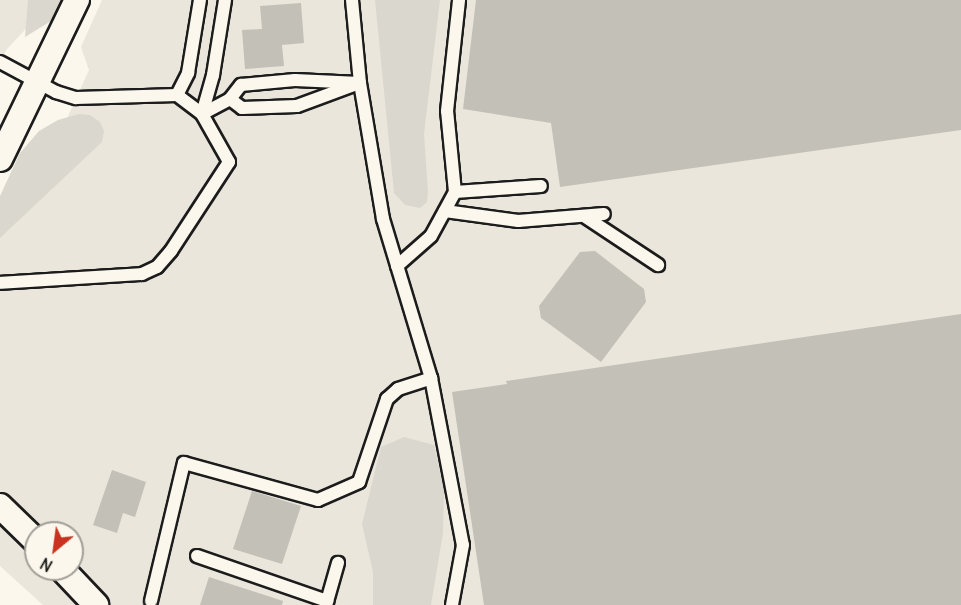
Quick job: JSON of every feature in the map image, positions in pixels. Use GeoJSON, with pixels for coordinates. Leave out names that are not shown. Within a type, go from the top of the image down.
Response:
{"type":"FeatureCollection","features":[{"type":"Feature","properties":{"kind":"street"},"geometry":{"type":"LineString","coordinates":[[0,159],[76,0]]}},
{"type":"Feature","properties":{"kind":"street"},"geometry":{"type":"LineString","coordinates":[[0,506],[24,529]]}},
{"type":"Feature","properties":{"kind":"street"},"geometry":{"type":"LineString","coordinates":[[72,581],[90,603]]}},
{"type":"Feature","properties":{"kind":"lane"},"geometry":{"type":"LineString","coordinates":[[177,95],[188,73],[200,0]]}},
{"type":"Feature","properties":{"kind":"lane"},"geometry":{"type":"LineString","coordinates":[[202,114],[213,75],[225,0]]}},
{"type":"Feature","properties":{"kind":"lane"},"geometry":{"type":"LineString","coordinates":[[352,0],[360,83],[383,219],[431,378],[463,545],[452,605]]}},
{"type":"Feature","properties":{"kind":"lane"},"geometry":{"type":"LineString","coordinates":[[397,266],[431,236],[455,192],[447,111],[459,0]]}},
{"type":"Feature","properties":{"kind":"lane"},"geometry":{"type":"LineString","coordinates":[[0,62],[37,83],[76,98],[177,95],[202,114],[229,162],[171,251],[157,267],[142,274],[0,283]]}},
{"type":"Feature","properties":{"kind":"lane"},"geometry":{"type":"LineString","coordinates":[[202,114],[230,99],[242,85],[295,80],[360,83]]}},
{"type":"Feature","properties":{"kind":"lane"},"geometry":{"type":"LineString","coordinates":[[230,99],[242,108],[297,106],[360,83]]}},
{"type":"Feature","properties":{"kind":"lane"},"geometry":{"type":"LineString","coordinates":[[455,192],[541,186]]}},
{"type":"Feature","properties":{"kind":"lane"},"geometry":{"type":"LineString","coordinates":[[445,211],[518,221],[604,214]]}},
{"type":"Feature","properties":{"kind":"lane"},"geometry":{"type":"LineString","coordinates":[[584,216],[658,265]]}},
{"type":"Feature","properties":{"kind":"lane"},"geometry":{"type":"LineString","coordinates":[[151,601],[184,463],[318,500],[359,482],[387,399],[398,389],[431,378]]}},
{"type":"Feature","properties":{"kind":"lane"},"geometry":{"type":"LineString","coordinates":[[197,556],[327,603],[338,563]]}},
{"type":"Feature","properties":{"kind":"shaded area"},"geometry":{"type":"Polygon","coordinates":[[[0,0],[46,0],[39,15],[7,49],[0,61],[0,0]]]}},
{"type":"Feature","properties":{"kind":"shaded area"},"geometry":{"type":"Polygon","coordinates":[[[28,0],[64,0],[56,18],[25,37],[28,0]]]}},
{"type":"Feature","properties":{"kind":"shaded area"},"geometry":{"type":"Polygon","coordinates":[[[102,0],[961,0],[961,605],[43,605],[0,566],[0,217],[65,123],[89,70],[81,47],[102,0]]]}},
{"type":"Feature","properties":{"kind":"shaded area"},"geometry":{"type":"Polygon","coordinates":[[[375,0],[440,0],[424,134],[428,192],[427,202],[420,208],[405,205],[394,193],[375,0]]]}},
{"type":"Feature","properties":{"kind":"shaded area"},"geometry":{"type":"Polygon","coordinates":[[[79,114],[90,115],[100,122],[104,131],[102,142],[0,238],[0,196],[20,153],[39,131],[58,120],[79,114]]]}},
{"type":"Feature","properties":{"kind":"shaded area"},"geometry":{"type":"Polygon","coordinates":[[[404,437],[434,445],[444,490],[443,533],[431,605],[373,605],[373,572],[362,524],[381,447],[404,437]]]}},
{"type":"Feature","properties":{"kind":"building"},"geometry":{"type":"Polygon","coordinates":[[[476,0],[961,0],[961,130],[560,187],[551,123],[463,109],[476,0]]]}},
{"type":"Feature","properties":{"kind":"building"},"geometry":{"type":"Polygon","coordinates":[[[301,3],[304,43],[282,45],[284,66],[245,69],[242,30],[262,29],[260,6],[301,3]]]}},
{"type":"Feature","properties":{"kind":"building"},"geometry":{"type":"Polygon","coordinates":[[[595,251],[644,289],[646,302],[601,362],[541,318],[539,306],[580,252],[595,251]]]}},
{"type":"Feature","properties":{"kind":"building"},"geometry":{"type":"Polygon","coordinates":[[[961,314],[961,605],[484,605],[452,392],[507,384],[506,381],[961,314]]]}},
{"type":"Feature","properties":{"kind":"building"},"geometry":{"type":"Polygon","coordinates":[[[112,470],[146,482],[135,517],[123,513],[117,533],[93,525],[112,470]]]}},
{"type":"Feature","properties":{"kind":"building"},"geometry":{"type":"Polygon","coordinates":[[[252,491],[301,506],[282,564],[233,549],[252,491]]]}},
{"type":"Feature","properties":{"kind":"building"},"geometry":{"type":"Polygon","coordinates":[[[209,577],[283,601],[282,605],[200,605],[209,577]]]}}]}
